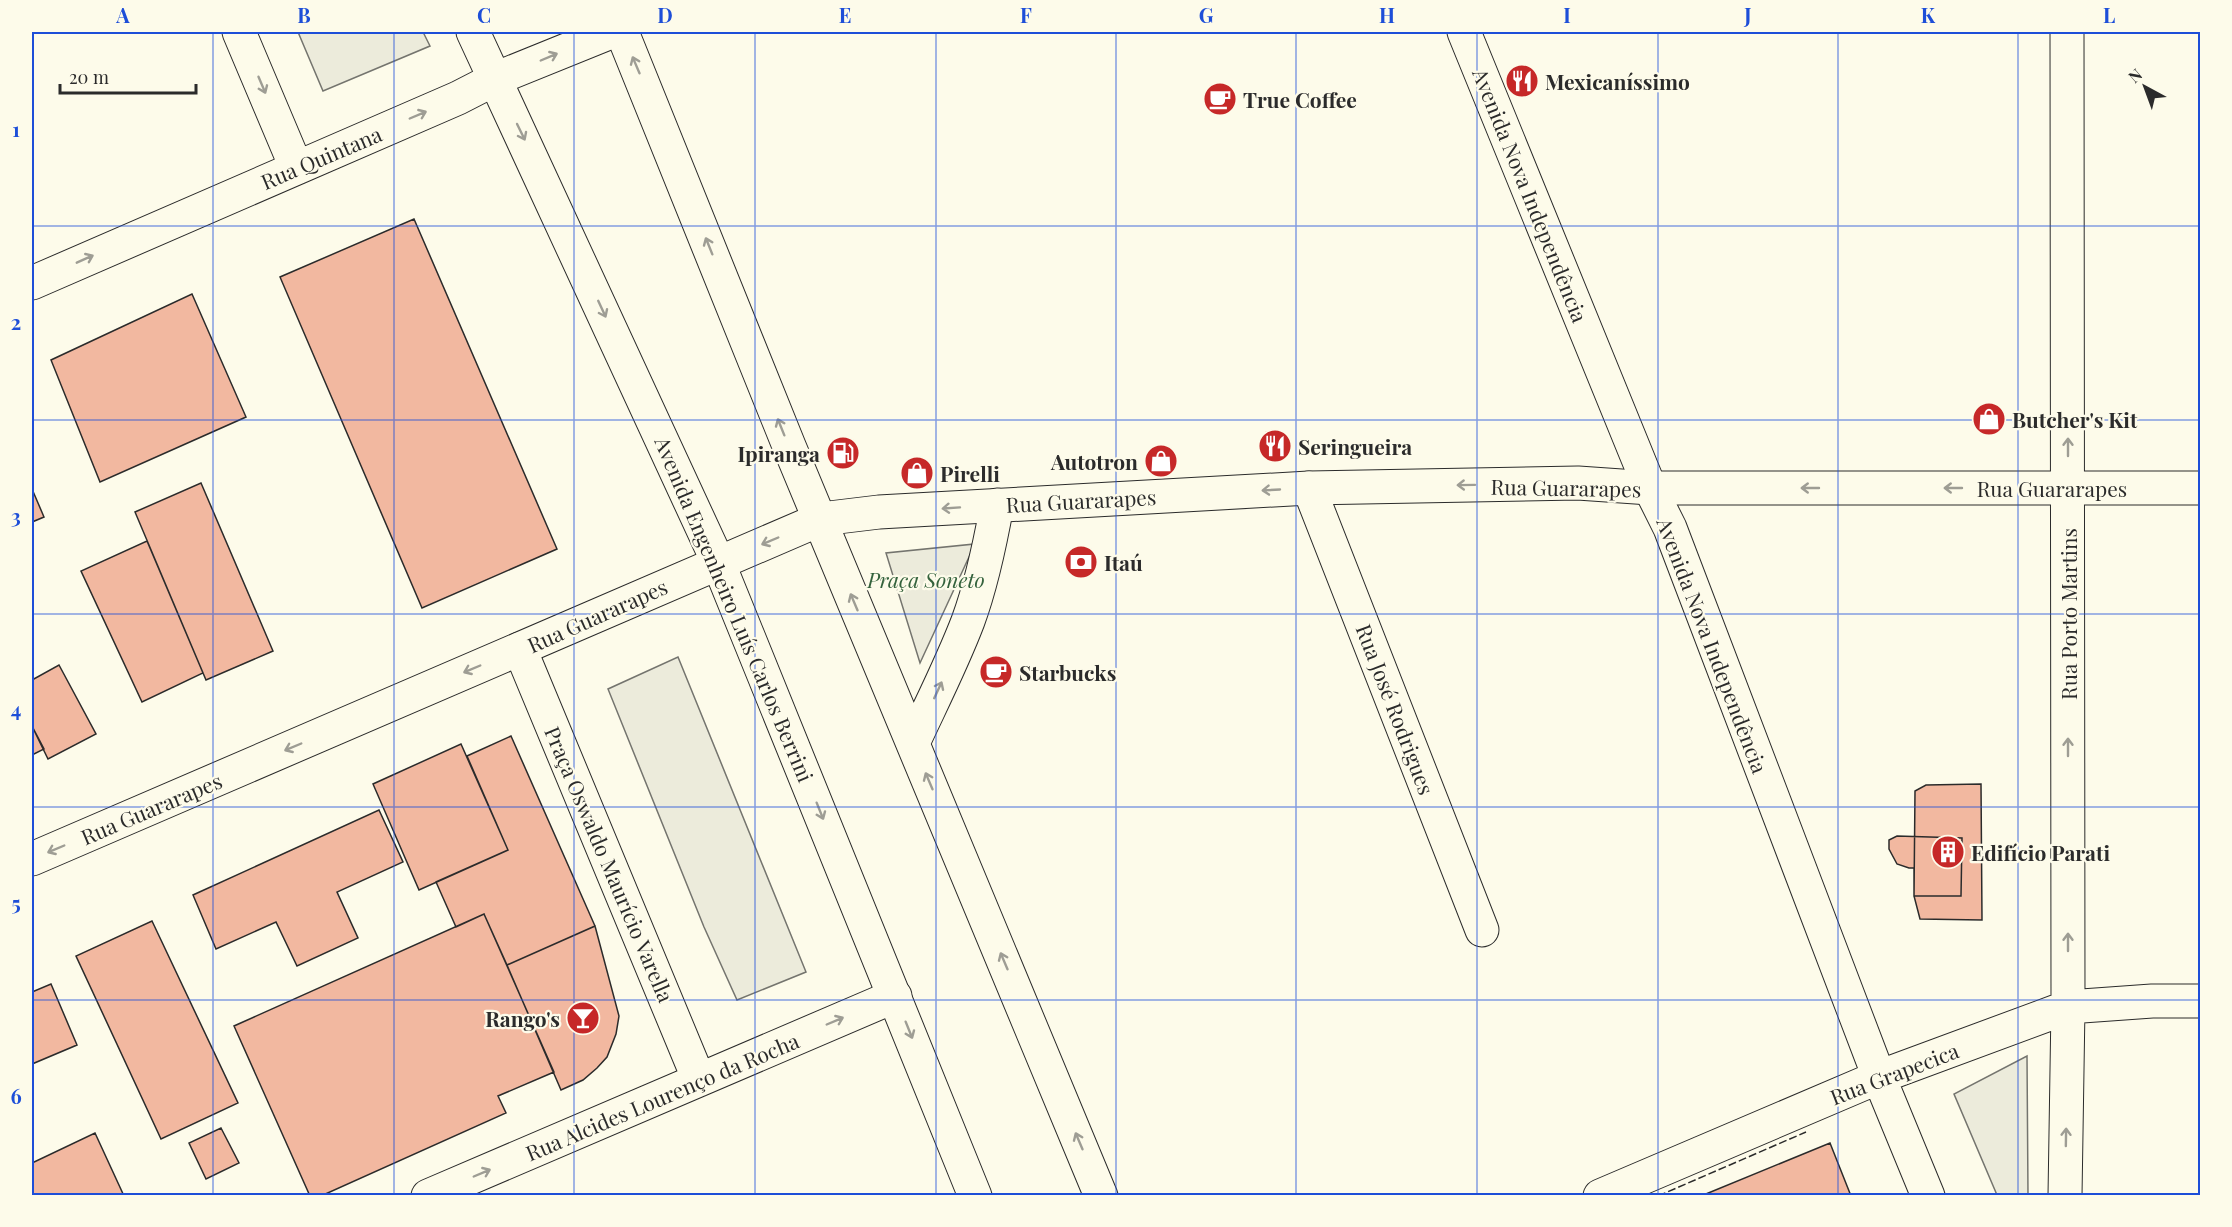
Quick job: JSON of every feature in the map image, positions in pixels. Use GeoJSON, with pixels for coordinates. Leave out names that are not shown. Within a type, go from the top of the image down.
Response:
{"type":"FeatureCollection","features":[{"type":"Feature","properties":{"kind":"street"},"geometry":{"type":"LineString","coordinates":[[239,32],[296,167]]}},
{"type":"Feature","properties":{"kind":"street","name":"Avenida Engenheiro Luís Carlos Berrini"},"geometry":{"type":"LineString","coordinates":[[474,32],[718,562],[975,1196]]}},
{"type":"Feature","properties":{"kind":"street","name":"Rua Quintana"},"geometry":{"type":"LineString","coordinates":[[32,283],[495,80],[611,32]]}},
{"type":"Feature","properties":{"kind":"street"},"geometry":{"type":"LineString","coordinates":[[622,32],[820,519],[1101,1196]]}},
{"type":"Feature","properties":{"kind":"street","name":"Avenida Nova Independência"},"geometry":{"type":"LineString","coordinates":[[1464,32],[1650,488],[1670,528],[1880,1077],[1928,1196]]}},
{"type":"Feature","properties":{"kind":"street","name":"Rua Porto Martins"},"geometry":{"type":"LineString","coordinates":[[2065,1196],[2068,1007],[2067,32]]}},
{"type":"Feature","properties":{"kind":"street","name":"Rua Guararapes"},"geometry":{"type":"LineString","coordinates":[[32,859],[820,519],[879,512],[1309,488],[1578,483],[1650,488],[2200,488]]}},
{"type":"Feature","properties":{"kind":"street","name":"Rua José Rodrigues"},"geometry":{"type":"LineString","coordinates":[[1309,488],[1482,930]]}},
{"type":"Feature","properties":{"kind":"street"},"geometry":{"type":"LineString","coordinates":[[913,743],[969,619],[983,573],[997,505]]}},
{"type":"Feature","properties":{"kind":"street","name":"Praça Oswaldo Maurício Varella"},"geometry":{"type":"LineString","coordinates":[[520,649],[699,1080]]}},
{"type":"Feature","properties":{"kind":"street","name":"Rua Alcides Lourenço da Rocha"},"geometry":{"type":"LineString","coordinates":[[428,1196],[895,996]]}},
{"type":"Feature","properties":{"kind":"street","name":"Rua Grapecica"},"geometry":{"type":"LineString","coordinates":[[1600,1196],[1880,1077],[2068,1007],[2200,1000]]}},
{"type":"Feature","properties":{"kind":"green space"},"geometry":{"type":"Polygon","coordinates":[[[298,32],[423,32],[430,46],[323,91],[298,32]]]}},
{"type":"Feature","properties":{"kind":"green space","name":"Praça Soneto"},"geometry":{"type":"Polygon","coordinates":[[[975,544],[920,663],[886,553],[975,544]]]}},
{"type":"Feature","properties":{"kind":"green space"},"geometry":{"type":"Polygon","coordinates":[[[678,657],[806,972],[737,1000],[704,927],[608,689],[678,657]]]}},
{"type":"Feature","properties":{"kind":"green space"},"geometry":{"type":"Polygon","coordinates":[[[2027,1056],[2028,1195],[1997,1195],[1954,1094],[2027,1056]]]}},
{"type":"Feature","properties":{"kind":"building"},"geometry":{"type":"Polygon","coordinates":[[[414,219],[557,549],[422,608],[280,277],[414,219]]]}},
{"type":"Feature","properties":{"kind":"building"},"geometry":{"type":"Polygon","coordinates":[[[192,294],[246,417],[100,482],[51,360],[192,294]]]}},
{"type":"Feature","properties":{"kind":"building"},"geometry":{"type":"Polygon","coordinates":[[[201,483],[273,651],[206,680],[135,512],[201,483]]]}},
{"type":"Feature","properties":{"kind":"building"},"geometry":{"type":"Polygon","coordinates":[[[32,489],[44,517],[32,522],[32,489]]]}},
{"type":"Feature","properties":{"kind":"building"},"geometry":{"type":"Polygon","coordinates":[[[147,541],[203,673],[142,702],[81,571],[147,541]]]}},
{"type":"Feature","properties":{"kind":"building"},"geometry":{"type":"Polygon","coordinates":[[[59,665],[96,734],[48,759],[32,726],[32,680],[59,665]]]}},
{"type":"Feature","properties":{"kind":"building"},"geometry":{"type":"Polygon","coordinates":[[[32,726],[44,749],[32,755],[32,726]]]}},
{"type":"Feature","properties":{"kind":"building"},"geometry":{"type":"Polygon","coordinates":[[[511,736],[595,926],[507,965],[484,914],[456,927],[436,882],[508,850],[467,756],[511,736]]]}},
{"type":"Feature","properties":{"kind":"building"},"geometry":{"type":"Polygon","coordinates":[[[461,744],[508,850],[419,890],[373,784],[461,744]]]}},
{"type":"Feature","properties":{"kind":"building","name":"Edifício Parati"},"geometry":{"type":"Polygon","coordinates":[[[1981,784],[1982,920],[1920,919],[1914,896],[1915,791],[1926,785],[1981,784]]]}},
{"type":"Feature","properties":{"kind":"building"},"geometry":{"type":"Polygon","coordinates":[[[379,810],[403,862],[337,892],[358,938],[297,966],[276,922],[216,949],[193,895],[379,810]]]}},
{"type":"Feature","properties":{"kind":"building"},"geometry":{"type":"Polygon","coordinates":[[[1897,836],[1962,838],[1961,896],[1914,896],[1914,868],[1897,864],[1889,849],[1889,840],[1897,836]]]}},
{"type":"Feature","properties":{"kind":"building"},"geometry":{"type":"Polygon","coordinates":[[[484,914],[554,1072],[498,1096],[506,1113],[321,1196],[310,1196],[234,1026],[484,914]]]}},
{"type":"Feature","properties":{"kind":"building"},"geometry":{"type":"Polygon","coordinates":[[[152,921],[238,1103],[161,1139],[76,956],[152,921]]]}},
{"type":"Feature","properties":{"kind":"building"},"geometry":{"type":"Polygon","coordinates":[[[595,926],[619,1016],[616,1034],[607,1057],[597,1068],[583,1080],[561,1090],[507,965],[595,926]]]}},
{"type":"Feature","properties":{"kind":"building"},"geometry":{"type":"Polygon","coordinates":[[[51,984],[77,1045],[32,1064],[32,992],[51,984]]]}},
{"type":"Feature","properties":{"kind":"building"},"geometry":{"type":"Polygon","coordinates":[[[221,1128],[239,1163],[206,1179],[189,1143],[221,1128]]]}},
{"type":"Feature","properties":{"kind":"building"},"geometry":{"type":"Polygon","coordinates":[[[95,1133],[124,1196],[32,1196],[32,1163],[95,1133]]]}},
{"type":"Feature","properties":{"kind":"building"},"geometry":{"type":"Polygon","coordinates":[[[1830,1143],[1851,1196],[1701,1196],[1830,1143]]]}},
{"type":"Feature","properties":{"kind":"fence"},"geometry":{"type":"LineString","coordinates":[[1658,1196],[1806,1132]]}},
{"type":"Feature","properties":{"kind":"place","name":"Mexicaníssimo"},"geometry":{"type":"Point","coordinates":[1522,81]}},
{"type":"Feature","properties":{"kind":"place","name":"True Coffee"},"geometry":{"type":"Point","coordinates":[1220,99]}},
{"type":"Feature","properties":{"kind":"place","name":"Butcher's Kit"},"geometry":{"type":"Point","coordinates":[1989,419]}},
{"type":"Feature","properties":{"kind":"place","name":"Seringueira"},"geometry":{"type":"Point","coordinates":[1275,446]}},
{"type":"Feature","properties":{"kind":"place","name":"Ipiranga"},"geometry":{"type":"Point","coordinates":[843,453]}},
{"type":"Feature","properties":{"kind":"place","name":"Autotron"},"geometry":{"type":"Point","coordinates":[1161,461]}},
{"type":"Feature","properties":{"kind":"place","name":"Pirelli"},"geometry":{"type":"Point","coordinates":[917,473]}},
{"type":"Feature","properties":{"kind":"place","name":"Itaú"},"geometry":{"type":"Point","coordinates":[1081,562]}},
{"type":"Feature","properties":{"kind":"place","name":"Starbucks"},"geometry":{"type":"Point","coordinates":[996,672]}},
{"type":"Feature","properties":{"kind":"place","name":"Edifício Parati"},"geometry":{"type":"Point","coordinates":[1948,852]}},
{"type":"Feature","properties":{"kind":"place","name":"Rango's"},"geometry":{"type":"Point","coordinates":[583,1018]}}]}
